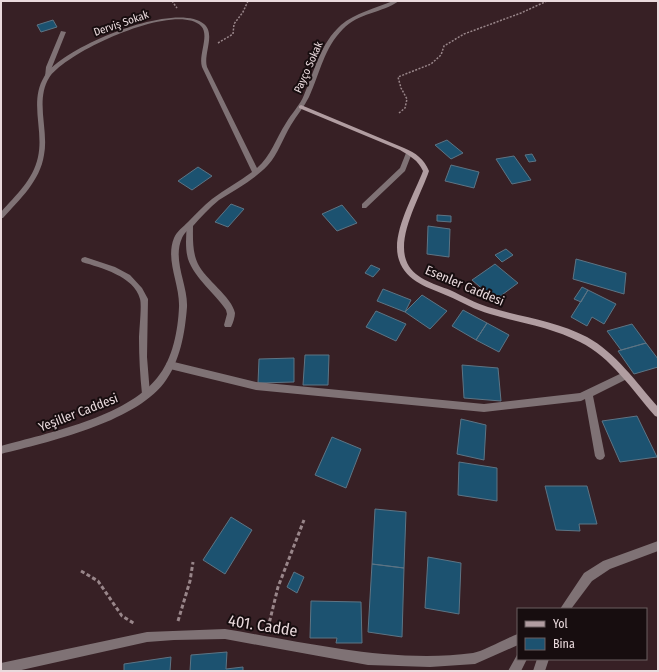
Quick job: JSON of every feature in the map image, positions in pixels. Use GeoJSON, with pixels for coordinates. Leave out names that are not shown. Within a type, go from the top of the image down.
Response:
{"type":"FeatureCollection","features":[{"type":"Feature","properties":{"kind":"street","name":"Payço Sokak"},"geometry":{"type":"LineString","coordinates":[[301,107],[326,46],[344,26],[353,20],[397,2]]}},
{"type":"Feature","properties":{"kind":"street","name":"Derviş Sokak"},"geometry":{"type":"LineString","coordinates":[[1,216],[30,184],[41,156],[43,136],[40,93],[47,76],[69,57],[100,39],[133,27],[168,19],[192,19],[203,24],[206,29],[207,34],[203,60],[208,76],[256,173]]}},
{"type":"Feature","properties":{"kind":"street"},"geometry":{"type":"LineString","coordinates":[[47,76],[63,32]]}},
{"type":"Feature","properties":{"kind":"street","name":"Esenler Caddesi"},"geometry":{"type":"LineString","coordinates":[[301,107],[409,153],[421,161],[426,170],[407,220],[402,242],[402,259],[407,271],[421,282],[487,310],[564,331],[593,344],[609,359],[658,413]]}},
{"type":"Feature","properties":{"kind":"street","name":"Yeşiller Caddesi"},"geometry":{"type":"LineString","coordinates":[[1,450],[56,436],[110,414],[128,406],[160,382],[176,353],[181,331],[183,303],[176,264],[176,247],[180,234],[216,199],[256,173],[267,161],[290,122],[301,107]]}},
{"type":"Feature","properties":{"kind":"street"},"geometry":{"type":"LineString","coordinates":[[364,206],[403,169],[409,153]]}},
{"type":"Feature","properties":{"kind":"street"},"geometry":{"type":"LineString","coordinates":[[190,224],[190,254],[194,264],[209,285],[228,307],[231,314],[228,325]]}},
{"type":"Feature","properties":{"kind":"street"},"geometry":{"type":"LineString","coordinates":[[86,260],[124,274],[134,281],[144,299],[143,356],[146,394]]}},
{"type":"Feature","properties":{"kind":"street"},"geometry":{"type":"LineString","coordinates":[[170,365],[256,386],[484,408],[581,397],[624,376]]}},
{"type":"Feature","properties":{"kind":"street"},"geometry":{"type":"LineString","coordinates":[[588,394],[600,456]]}},
{"type":"Feature","properties":{"kind":"street"},"geometry":{"type":"LineString","coordinates":[[566,608],[588,577],[607,566],[658,546]]}},
{"type":"Feature","properties":{"kind":"street","name":"401. Cadde"},"geometry":{"type":"LineString","coordinates":[[1,670],[133,640],[174,635],[224,634],[266,640],[368,659],[430,661],[475,658],[517,639]]}},
{"type":"Feature","properties":{"kind":"street"},"geometry":{"type":"LineString","coordinates":[[514,671],[521,660]]}},
{"type":"Feature","properties":{"kind":"street"},"geometry":{"type":"LineString","coordinates":[[539,671],[543,660]]}},
{"type":"Feature","properties":{"kind":"path"},"geometry":{"type":"LineString","coordinates":[[205,49],[230,37],[233,34],[235,20],[243,12],[248,1]]}},
{"type":"Feature","properties":{"kind":"path"},"geometry":{"type":"LineString","coordinates":[[399,113],[407,105],[408,100],[398,82],[398,77],[425,68],[440,55],[444,46],[459,36],[475,28],[527,11],[547,1]]}},
{"type":"Feature","properties":{"kind":"path"},"geometry":{"type":"LineString","coordinates":[[266,640],[271,608],[279,582],[304,520]]}},
{"type":"Feature","properties":{"kind":"path"},"geometry":{"type":"LineString","coordinates":[[174,635],[194,562]]}},
{"type":"Feature","properties":{"kind":"path"},"geometry":{"type":"LineString","coordinates":[[81,571],[98,581],[122,616],[161,636]]}},
{"type":"Feature","properties":{"kind":"building"},"geometry":{"type":"Polygon","coordinates":[[[53,20],[57,27],[41,32],[37,25],[53,20]]]}},
{"type":"Feature","properties":{"kind":"building"},"geometry":{"type":"Polygon","coordinates":[[[447,140],[463,153],[451,159],[435,145],[447,140]]]}},
{"type":"Feature","properties":{"kind":"building"},"geometry":{"type":"Polygon","coordinates":[[[532,154],[536,161],[529,162],[525,155],[532,154]]]}},
{"type":"Feature","properties":{"kind":"building"},"geometry":{"type":"Polygon","coordinates":[[[514,156],[531,180],[512,184],[496,159],[514,156]]]}},
{"type":"Feature","properties":{"kind":"building"},"geometry":{"type":"Polygon","coordinates":[[[451,165],[479,172],[474,188],[445,181],[451,165]]]}},
{"type":"Feature","properties":{"kind":"building"},"geometry":{"type":"Polygon","coordinates":[[[198,167],[212,176],[192,190],[178,181],[198,167]]]}},
{"type":"Feature","properties":{"kind":"building"},"geometry":{"type":"Polygon","coordinates":[[[231,204],[244,209],[228,227],[215,222],[231,204]]]}},
{"type":"Feature","properties":{"kind":"building"},"geometry":{"type":"Polygon","coordinates":[[[342,205],[357,223],[337,231],[322,214],[342,205]]]}},
{"type":"Feature","properties":{"kind":"building"},"geometry":{"type":"Polygon","coordinates":[[[437,215],[451,216],[451,222],[437,221],[437,215]]]}},
{"type":"Feature","properties":{"kind":"building"},"geometry":{"type":"Polygon","coordinates":[[[428,226],[450,229],[449,257],[427,254],[428,226]]]}},
{"type":"Feature","properties":{"kind":"building"},"geometry":{"type":"Polygon","coordinates":[[[506,249],[513,255],[502,262],[495,255],[506,249]]]}},
{"type":"Feature","properties":{"kind":"building"},"geometry":{"type":"Polygon","coordinates":[[[576,259],[626,273],[624,294],[573,279],[576,259]]]}},
{"type":"Feature","properties":{"kind":"building"},"geometry":{"type":"Polygon","coordinates":[[[495,264],[518,283],[495,300],[472,280],[495,264]]]}},
{"type":"Feature","properties":{"kind":"building"},"geometry":{"type":"Polygon","coordinates":[[[371,265],[380,269],[373,277],[365,273],[371,265]]]}},
{"type":"Feature","properties":{"kind":"building"},"geometry":{"type":"Polygon","coordinates":[[[582,287],[588,290],[581,302],[574,299],[582,287]]]}},
{"type":"Feature","properties":{"kind":"building"},"geometry":{"type":"Polygon","coordinates":[[[383,289],[411,300],[405,312],[377,301],[383,289]]]}},
{"type":"Feature","properties":{"kind":"building"},"geometry":{"type":"Polygon","coordinates":[[[588,290],[616,304],[604,324],[592,317],[587,326],[571,317],[588,290]]]}},
{"type":"Feature","properties":{"kind":"building"},"geometry":{"type":"Polygon","coordinates":[[[422,295],[447,311],[430,329],[405,312],[422,295]]]}},
{"type":"Feature","properties":{"kind":"building"},"geometry":{"type":"Polygon","coordinates":[[[463,310],[487,323],[476,340],[452,326],[463,310]]]}},
{"type":"Feature","properties":{"kind":"building"},"geometry":{"type":"Polygon","coordinates":[[[376,311],[406,324],[396,341],[366,327],[376,311]]]}},
{"type":"Feature","properties":{"kind":"building"},"geometry":{"type":"Polygon","coordinates":[[[487,323],[509,335],[499,352],[476,340],[487,323]]]}},
{"type":"Feature","properties":{"kind":"building"},"geometry":{"type":"Polygon","coordinates":[[[632,324],[646,343],[621,350],[607,331],[632,324]]]}},
{"type":"Feature","properties":{"kind":"building"},"geometry":{"type":"Polygon","coordinates":[[[646,343],[658,359],[658,367],[634,374],[618,351],[646,343]]]}},
{"type":"Feature","properties":{"kind":"building"},"geometry":{"type":"Polygon","coordinates":[[[305,355],[329,355],[328,385],[303,385],[305,355]]]}},
{"type":"Feature","properties":{"kind":"building"},"geometry":{"type":"Polygon","coordinates":[[[294,358],[294,382],[258,383],[259,359],[294,358]]]}},
{"type":"Feature","properties":{"kind":"building"},"geometry":{"type":"Polygon","coordinates":[[[462,365],[498,368],[501,401],[464,398],[462,365]]]}},
{"type":"Feature","properties":{"kind":"building"},"geometry":{"type":"Polygon","coordinates":[[[637,416],[657,457],[620,462],[602,421],[637,416]]]}},
{"type":"Feature","properties":{"kind":"building"},"geometry":{"type":"Polygon","coordinates":[[[461,419],[486,425],[484,460],[457,454],[461,419]]]}},
{"type":"Feature","properties":{"kind":"building"},"geometry":{"type":"Polygon","coordinates":[[[332,437],[361,449],[346,488],[315,475],[332,437]]]}},
{"type":"Feature","properties":{"kind":"building"},"geometry":{"type":"Polygon","coordinates":[[[459,462],[497,468],[497,501],[458,495],[459,462]]]}},
{"type":"Feature","properties":{"kind":"building"},"geometry":{"type":"Polygon","coordinates":[[[545,486],[587,486],[597,524],[579,524],[580,531],[556,530],[545,486]]]}},
{"type":"Feature","properties":{"kind":"building"},"geometry":{"type":"Polygon","coordinates":[[[375,509],[406,512],[404,568],[372,564],[375,509]]]}},
{"type":"Feature","properties":{"kind":"building"},"geometry":{"type":"Polygon","coordinates":[[[231,517],[252,530],[225,574],[203,560],[231,517]]]}},
{"type":"Feature","properties":{"kind":"building"},"geometry":{"type":"Polygon","coordinates":[[[428,557],[461,563],[459,614],[425,608],[428,557]]]}},
{"type":"Feature","properties":{"kind":"building"},"geometry":{"type":"Polygon","coordinates":[[[372,564],[404,568],[402,637],[368,632],[372,564]]]}},
{"type":"Feature","properties":{"kind":"building"},"geometry":{"type":"Polygon","coordinates":[[[294,572],[304,577],[297,593],[287,587],[294,572]]]}},
{"type":"Feature","properties":{"kind":"building"},"geometry":{"type":"Polygon","coordinates":[[[311,601],[361,602],[362,643],[336,643],[337,638],[310,638],[311,601]]]}},
{"type":"Feature","properties":{"kind":"building"},"geometry":{"type":"Polygon","coordinates":[[[227,652],[226,669],[243,667],[243,671],[190,671],[191,655],[227,652]]]}},
{"type":"Feature","properties":{"kind":"building"},"geometry":{"type":"Polygon","coordinates":[[[171,657],[170,671],[124,671],[124,664],[171,657]]]}}]}
